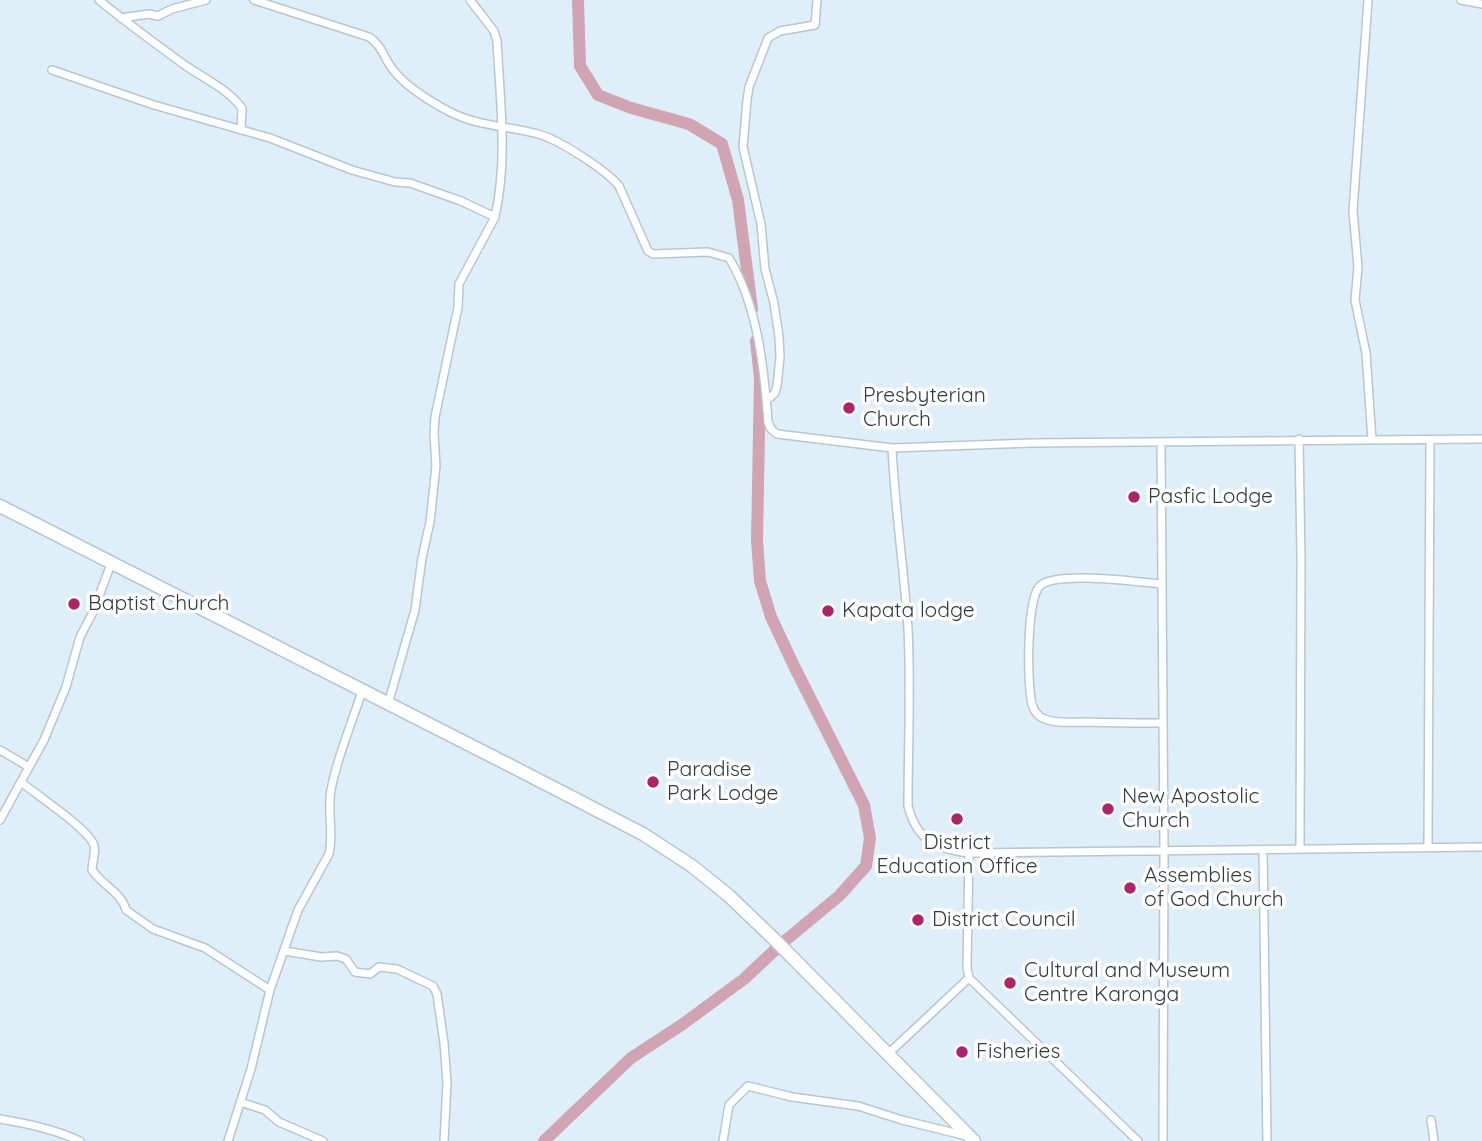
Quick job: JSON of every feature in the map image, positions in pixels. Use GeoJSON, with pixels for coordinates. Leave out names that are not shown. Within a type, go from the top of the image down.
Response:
{"type":"FeatureCollection","features":[{"type":"Feature","properties":{"kind":"highway"},"geometry":{"type":"LineString","coordinates":[[0,506],[643,834],[692,866],[728,895],[971,1138]]}},
{"type":"Feature","properties":{"kind":"street"},"geometry":{"type":"LineString","coordinates":[[99,0],[199,75],[219,85],[243,110],[241,130]]}},
{"type":"Feature","properties":{"kind":"street"},"geometry":{"type":"LineString","coordinates":[[121,18],[149,14],[158,16],[172,9],[206,0]]}},
{"type":"Feature","properties":{"kind":"street"},"geometry":{"type":"LineString","coordinates":[[254,0],[369,37],[379,45],[395,72],[427,97],[466,119],[548,137],[613,178],[627,200],[648,251],[653,254],[708,252],[729,258],[746,297],[758,342],[768,422],[777,434],[892,448],[1299,439],[1482,439]]}},
{"type":"Feature","properties":{"kind":"street"},"geometry":{"type":"LineString","coordinates":[[388,704],[415,610],[430,522],[436,466],[435,417],[458,307],[459,284],[495,217],[501,175],[502,125],[497,41],[494,31],[470,0]]}},
{"type":"Feature","properties":{"kind":"street"},"geometry":{"type":"LineString","coordinates":[[767,400],[775,393],[777,386],[779,337],[765,269],[761,224],[743,147],[748,87],[768,38],[780,30],[815,25],[817,0]]}},
{"type":"Feature","properties":{"kind":"street"},"geometry":{"type":"LineString","coordinates":[[1368,0],[1353,176],[1353,211],[1358,267],[1354,300],[1366,353],[1372,440]]}},
{"type":"Feature","properties":{"kind":"street"},"geometry":{"type":"LineString","coordinates":[[1461,0],[1482,4]]}},
{"type":"Feature","properties":{"kind":"street"},"geometry":{"type":"LineString","coordinates":[[51,70],[154,105],[270,138],[352,170],[410,183],[461,201],[495,217]]}},
{"type":"Feature","properties":{"kind":"street"},"geometry":{"type":"LineString","coordinates":[[1299,439],[1300,848]]}},
{"type":"Feature","properties":{"kind":"street"},"geometry":{"type":"LineString","coordinates":[[1428,847],[1430,440]]}},
{"type":"Feature","properties":{"kind":"street"},"geometry":{"type":"LineString","coordinates":[[1161,442],[1163,1141]]}},
{"type":"Feature","properties":{"kind":"street"},"geometry":{"type":"LineString","coordinates":[[892,448],[895,508],[908,632],[908,806],[912,822],[919,834],[928,841],[969,853],[1482,847]]}},
{"type":"Feature","properties":{"kind":"street"},"geometry":{"type":"LineString","coordinates":[[0,820],[44,740],[66,687],[80,637],[93,612],[111,564]]}},
{"type":"Feature","properties":{"kind":"street"},"geometry":{"type":"LineString","coordinates":[[1162,584],[1054,579],[1040,585],[1033,594],[1029,640],[1032,707],[1037,715],[1046,720],[1162,723]]}},
{"type":"Feature","properties":{"kind":"street"},"geometry":{"type":"LineString","coordinates":[[228,1141],[270,990],[298,910],[329,854],[331,845],[328,811],[331,787],[362,691]]}},
{"type":"Feature","properties":{"kind":"street"},"geometry":{"type":"LineString","coordinates":[[0,750],[29,767]]}},
{"type":"Feature","properties":{"kind":"street"},"geometry":{"type":"LineString","coordinates":[[21,782],[73,821],[93,843],[92,870],[97,878],[123,901],[126,910],[153,929],[205,948],[270,990]]}},
{"type":"Feature","properties":{"kind":"street"},"geometry":{"type":"LineString","coordinates":[[1264,850],[1267,1141]]}},
{"type":"Feature","properties":{"kind":"street"},"geometry":{"type":"LineString","coordinates":[[969,853],[969,978],[1138,1141]]}},
{"type":"Feature","properties":{"kind":"street"},"geometry":{"type":"LineString","coordinates":[[285,951],[321,957],[337,956],[346,959],[355,972],[370,974],[379,967],[397,969],[433,986],[437,994],[447,1083],[444,1141]]}},
{"type":"Feature","properties":{"kind":"street"},"geometry":{"type":"LineString","coordinates":[[888,1054],[969,978]]}},
{"type":"Feature","properties":{"kind":"street"},"geometry":{"type":"LineString","coordinates":[[723,1141],[726,1110],[732,1100],[748,1086],[792,1097],[858,1106],[971,1138]]}},
{"type":"Feature","properties":{"kind":"street"},"geometry":{"type":"LineString","coordinates":[[240,1102],[265,1110],[279,1122],[323,1141]]}},
{"type":"Feature","properties":{"kind":"street"},"geometry":{"type":"LineString","coordinates":[[0,1119],[32,1124],[80,1141]]}},
{"type":"Feature","properties":{"kind":"street"},"geometry":{"type":"LineString","coordinates":[[1431,1120],[1434,1141]]}},
{"type":"Feature","properties":{"kind":"waterway"},"geometry":{"type":"LineString","coordinates":[[578,0],[580,66],[598,95],[631,108],[689,124],[722,144],[738,200],[752,309]]}},
{"type":"Feature","properties":{"kind":"waterway"},"geometry":{"type":"LineString","coordinates":[[756,341],[760,378],[757,540],[760,581],[771,617],[864,805],[870,838],[866,866],[839,896],[786,940]]}},
{"type":"Feature","properties":{"kind":"waterway"},"geometry":{"type":"LineString","coordinates":[[544,1141],[631,1058],[744,979],[776,949]]}},
{"type":"Feature","properties":{"kind":"place","name":"Presbyterian Church"},"geometry":{"type":"Point","coordinates":[849,408]}},
{"type":"Feature","properties":{"kind":"place","name":"Pasfic Lodge"},"geometry":{"type":"Point","coordinates":[1134,497]}},
{"type":"Feature","properties":{"kind":"place","name":"Baptist Church"},"geometry":{"type":"Point","coordinates":[74,604]}},
{"type":"Feature","properties":{"kind":"place","name":"Kapata lodge"},"geometry":{"type":"Point","coordinates":[828,611]}},
{"type":"Feature","properties":{"kind":"place","name":"Paradise Park Lodge"},"geometry":{"type":"Point","coordinates":[653,782]}},
{"type":"Feature","properties":{"kind":"place","name":"New Apostolic Church"},"geometry":{"type":"Point","coordinates":[1108,809]}},
{"type":"Feature","properties":{"kind":"place","name":"District Education Office"},"geometry":{"type":"Point","coordinates":[957,819]}},
{"type":"Feature","properties":{"kind":"place","name":"Assemblies of God Church"},"geometry":{"type":"Point","coordinates":[1130,888]}},
{"type":"Feature","properties":{"kind":"place","name":"District Council"},"geometry":{"type":"Point","coordinates":[918,920]}},
{"type":"Feature","properties":{"kind":"place","name":"Cultural and Museum Centre Karonga"},"geometry":{"type":"Point","coordinates":[1010,983]}},
{"type":"Feature","properties":{"kind":"place","name":"Fisheries"},"geometry":{"type":"Point","coordinates":[962,1052]}}]}
